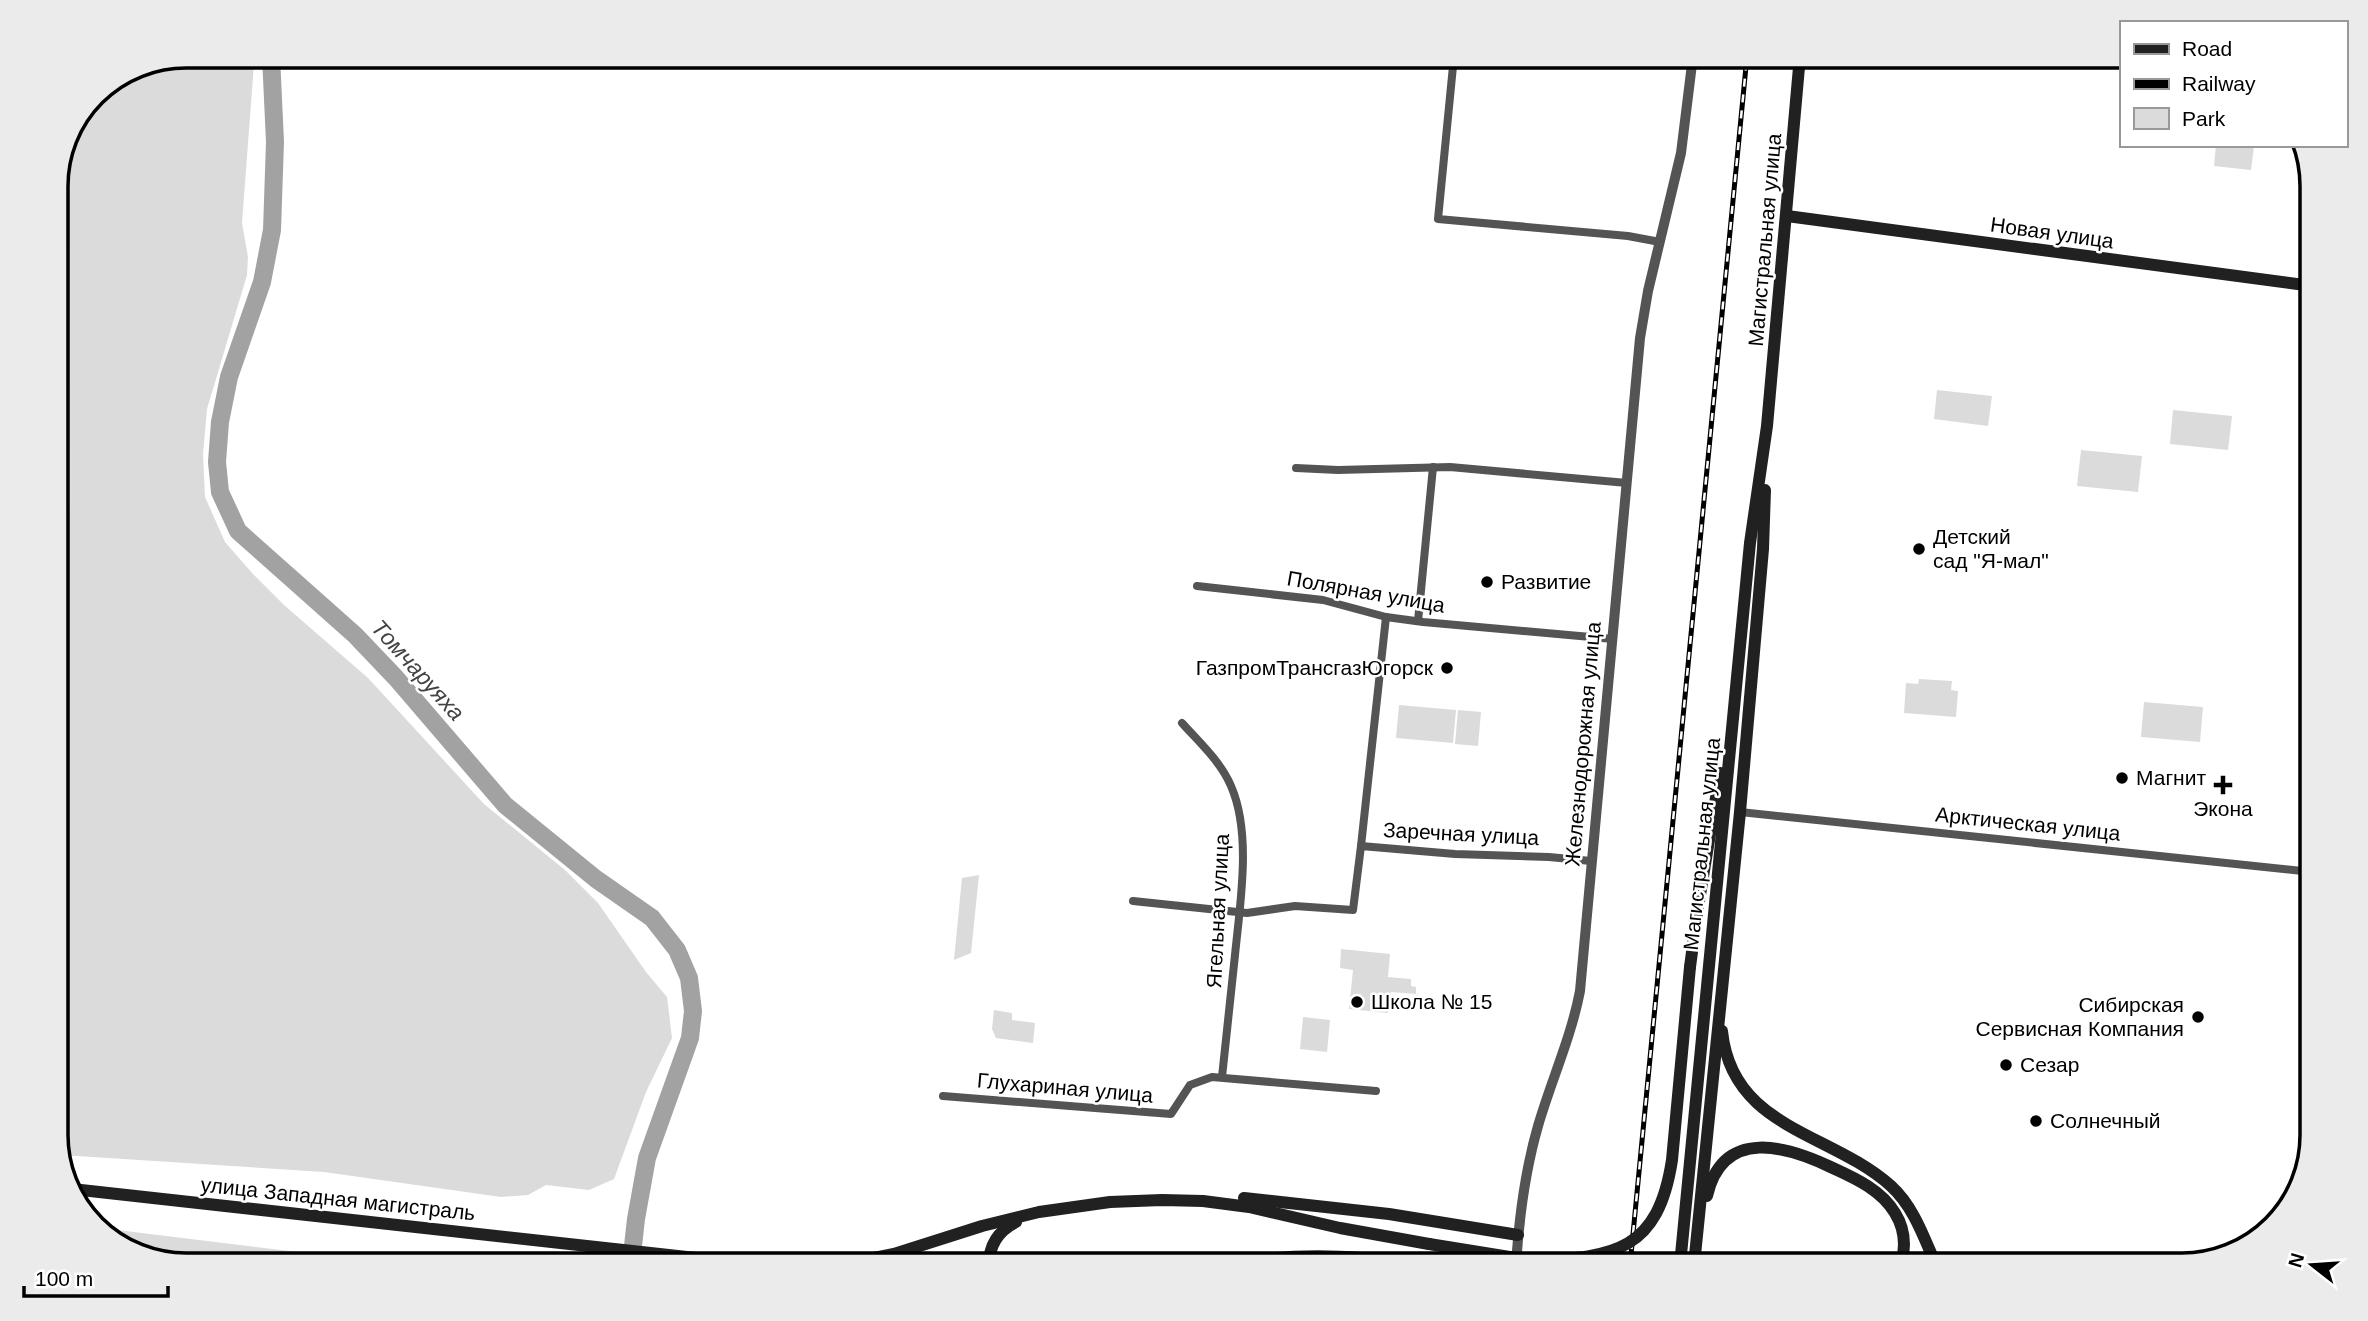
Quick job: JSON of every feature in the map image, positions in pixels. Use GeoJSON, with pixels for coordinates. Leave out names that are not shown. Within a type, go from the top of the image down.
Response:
{"type":"FeatureCollection","features":[{"type":"Feature","properties":{"kind":"main road","name":"Магистральная улица"},"geometry":{"type":"LineString","coordinates":[[1680,1253],[1745,596],[1767,426],[1799,68]]}},
{"type":"Feature","properties":{"kind":"main road","name":"Новая улица"},"geometry":{"type":"LineString","coordinates":[[1787,216],[2299,284]]}},
{"type":"Feature","properties":{"kind":"main road","name":"Магистральная улица"},"geometry":{"type":"LineString","coordinates":[[1696,1253],[1763,549],[1767,426]]}},
{"type":"Feature","properties":{"kind":"main road"},"geometry":{"type":"LineString","coordinates":[[1607,1253],[1629,1243],[1644,1231],[1653,1220],[1667,1189],[1690,967],[1721,768],[1732,667],[1745,596]]}},
{"type":"Feature","properties":{"kind":"main road"},"geometry":{"type":"LineString","coordinates":[[1721,990],[1725,1049],[1744,1089],[1761,1108],[1777,1119],[1867,1169],[1894,1189],[1917,1223],[1931,1253]]}},
{"type":"Feature","properties":{"kind":"main road"},"geometry":{"type":"LineString","coordinates":[[1698,1253],[1705,1202],[1717,1170],[1723,1162],[1737,1153],[1751,1148],[1768,1147],[1795,1152],[1827,1165],[1863,1183],[1886,1201],[1901,1226],[1903,1253]]}},
{"type":"Feature","properties":{"kind":"main road","name":"улица Западная магистраль"},"geometry":{"type":"LineString","coordinates":[[82,1190],[652,1253]]}},
{"type":"Feature","properties":{"kind":"main road"},"geometry":{"type":"LineString","coordinates":[[897,1253],[982,1226],[1039,1212],[1188,1195],[1389,1214],[1518,1235]]}},
{"type":"Feature","properties":{"kind":"main road"},"geometry":{"type":"LineString","coordinates":[[1136,1200],[1203,1201],[1249,1207],[1340,1228],[1485,1253]]}},
{"type":"Feature","properties":{"kind":"main road"},"geometry":{"type":"LineString","coordinates":[[991,1253],[999,1233],[1039,1212]]}},
{"type":"Feature","properties":{"kind":"street"},"geometry":{"type":"LineString","coordinates":[[1453,68],[1438,219],[1628,236],[1660,242]]}},
{"type":"Feature","properties":{"kind":"street","name":"Железнодорожная улица"},"geometry":{"type":"LineString","coordinates":[[1517,1253],[1526,1180],[1538,1127],[1576,1011],[1585,942],[1640,338],[1648,291],[1681,153],[1692,68]]}},
{"type":"Feature","properties":{"kind":"street"},"geometry":{"type":"LineString","coordinates":[[1418,621],[1433,467]]}},
{"type":"Feature","properties":{"kind":"street"},"geometry":{"type":"LineString","coordinates":[[1296,468],[1338,470],[1433,467],[1627,483]]}},
{"type":"Feature","properties":{"kind":"street","name":"Полярная улица"},"geometry":{"type":"LineString","coordinates":[[1197,586],[1323,600],[1386,617],[1613,639]]}},
{"type":"Feature","properties":{"kind":"street"},"geometry":{"type":"LineString","coordinates":[[1361,846],[1386,617]]}},
{"type":"Feature","properties":{"kind":"street","name":"Ягельная улица"},"geometry":{"type":"LineString","coordinates":[[1182,723],[1225,773],[1237,802],[1242,842],[1239,913],[1222,1077]]}},
{"type":"Feature","properties":{"kind":"street","name":"Арктическая улица"},"geometry":{"type":"LineString","coordinates":[[1740,812],[2300,871]]}},
{"type":"Feature","properties":{"kind":"street","name":"Заречная улица"},"geometry":{"type":"LineString","coordinates":[[1133,901],[1255,914],[1295,906],[1353,910],[1361,846],[1591,861]]}},
{"type":"Feature","properties":{"kind":"street","name":"Глухариная улица"},"geometry":{"type":"LineString","coordinates":[[943,1096],[1171,1114],[1190,1084],[1204,1078],[1222,1077],[1376,1091]]}},
{"type":"Feature","properties":{"kind":"green space"},"geometry":{"type":"Polygon","coordinates":[[[187,68],[254,68],[242,223],[248,257],[247,275],[207,409],[203,454],[205,497],[225,542],[284,605],[368,678],[484,804],[565,870],[598,903],[646,972],[667,997],[672,1038],[646,1092],[614,1179],[589,1190],[546,1185],[528,1195],[501,1197],[324,1172],[71,1156],[69,179],[72,156],[80,134],[93,115],[127,84],[164,71],[187,68]]]}},
{"type":"Feature","properties":{"kind":"green space"},"geometry":{"type":"Polygon","coordinates":[[[2216,147],[2254,147],[2251,170],[2214,166],[2216,147]]]}},
{"type":"Feature","properties":{"kind":"green space"},"geometry":{"type":"Polygon","coordinates":[[[1937,390],[1992,396],[1988,426],[1934,419],[1937,390]]]}},
{"type":"Feature","properties":{"kind":"green space"},"geometry":{"type":"Polygon","coordinates":[[[2173,410],[2232,416],[2228,450],[2170,444],[2173,410]]]}},
{"type":"Feature","properties":{"kind":"green space"},"geometry":{"type":"Polygon","coordinates":[[[2081,450],[2142,456],[2138,492],[2077,486],[2081,450]]]}},
{"type":"Feature","properties":{"kind":"green space"},"geometry":{"type":"Polygon","coordinates":[[[1919,679],[1952,681],[1951,690],[1958,691],[1956,717],[1904,713],[1906,683],[1918,684],[1919,679]]]}},
{"type":"Feature","properties":{"kind":"green space"},"geometry":{"type":"Polygon","coordinates":[[[2144,702],[2203,707],[2200,742],[2141,737],[2144,702]]]}},
{"type":"Feature","properties":{"kind":"green space"},"geometry":{"type":"Polygon","coordinates":[[[1399,705],[1456,710],[1453,743],[1396,738],[1399,705]]]}},
{"type":"Feature","properties":{"kind":"green space"},"geometry":{"type":"Polygon","coordinates":[[[1458,710],[1481,712],[1478,746],[1455,744],[1458,710]]]}},
{"type":"Feature","properties":{"kind":"green space"},"geometry":{"type":"Polygon","coordinates":[[[979,875],[971,953],[954,960],[962,878],[979,875]]]}},
{"type":"Feature","properties":{"kind":"green space"},"geometry":{"type":"Polygon","coordinates":[[[1341,949],[1390,954],[1388,977],[1411,979],[1411,986],[1416,987],[1416,994],[1391,992],[1388,1013],[1349,1009],[1353,970],[1340,968],[1341,949]]]}},
{"type":"Feature","properties":{"kind":"green space"},"geometry":{"type":"Polygon","coordinates":[[[994,1010],[1012,1013],[1012,1020],[1035,1023],[1033,1043],[996,1038],[992,1029],[994,1010]]]}},
{"type":"Feature","properties":{"kind":"green space"},"geometry":{"type":"Polygon","coordinates":[[[1303,1017],[1330,1020],[1327,1052],[1300,1049],[1303,1017]]]}},
{"type":"Feature","properties":{"kind":"green space"},"geometry":{"type":"Polygon","coordinates":[[[117,1230],[306,1253],[171,1252],[134,1241],[117,1230]]]}},
{"type":"Feature","properties":{"kind":"waterway","name":"Томчаруяха"},"geometry":{"type":"LineString","coordinates":[[272,68],[275,142],[272,230],[262,282],[229,377],[220,422],[217,462],[220,492],[238,531],[355,635],[396,678],[505,805],[596,879],[652,918],[677,950],[689,978],[693,1011],[690,1038],[647,1158],[636,1219],[633,1253]]}},
{"type":"Feature","properties":{"kind":"railway"},"geometry":{"type":"LineString","coordinates":[[1631,1253],[1746,68]]}},
{"type":"Feature","properties":{"kind":"place","name":"Детский сад \"Я-мал\""},"geometry":{"type":"Point","coordinates":[1919,549]}},
{"type":"Feature","properties":{"kind":"place","name":"Развитие"},"geometry":{"type":"Point","coordinates":[1487,582]}},
{"type":"Feature","properties":{"kind":"place","name":"ГазпромТрансгазЮгорск"},"geometry":{"type":"Point","coordinates":[1447,668]}},
{"type":"Feature","properties":{"kind":"place","name":"Магнит"},"geometry":{"type":"Point","coordinates":[2122,778]}},
{"type":"Feature","properties":{"kind":"place","name":"Экона"},"geometry":{"type":"Point","coordinates":[2223,785]}},
{"type":"Feature","properties":{"kind":"place","name":"Школа № 15"},"geometry":{"type":"Point","coordinates":[1357,1002]}},
{"type":"Feature","properties":{"kind":"place","name":"Сибирская Сервисная Компания"},"geometry":{"type":"Point","coordinates":[2198,1017]}},
{"type":"Feature","properties":{"kind":"place","name":"Сезар"},"geometry":{"type":"Point","coordinates":[2006,1065]}},
{"type":"Feature","properties":{"kind":"place","name":"Солнечный"},"geometry":{"type":"Point","coordinates":[2036,1121]}}]}
